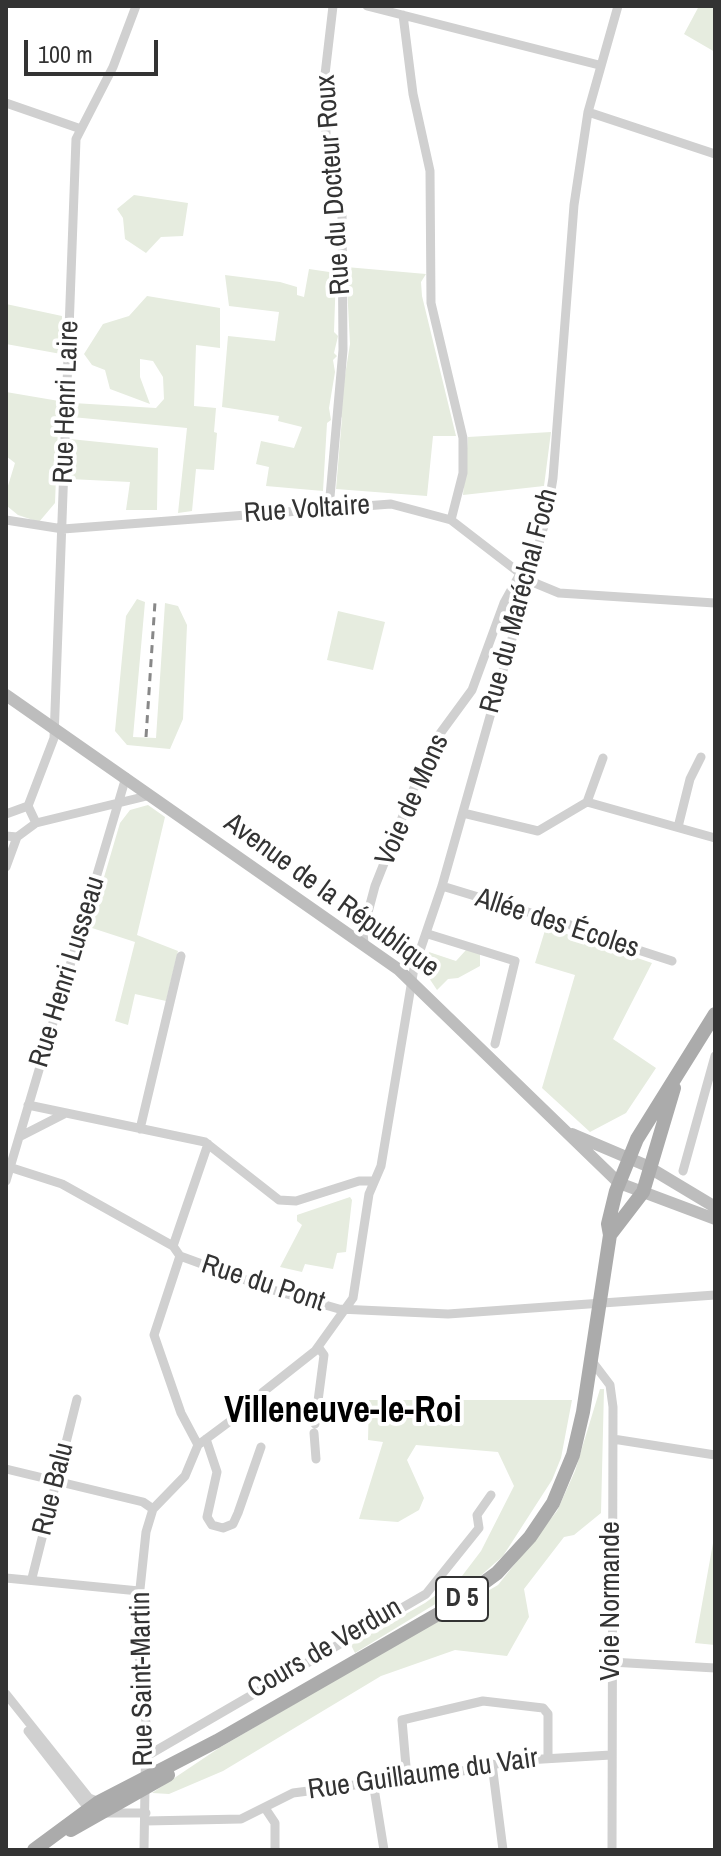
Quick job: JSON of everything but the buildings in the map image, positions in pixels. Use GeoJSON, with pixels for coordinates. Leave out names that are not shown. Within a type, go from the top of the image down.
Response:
{"type":"FeatureCollection","features":[{"type":"Feature","properties":{"kind":"main road","name":"Avenue de la République"},"geometry":{"type":"LineString","coordinates":[[6,695],[364,944],[414,985],[571,1133],[619,1183],[715,1219]]}},
{"type":"Feature","properties":{"kind":"main road","name":"D 5"},"geometry":{"type":"LineString","coordinates":[[590,1359],[610,1235],[608,1224],[619,1183],[664,1093],[675,1082],[715,1014]]}},
{"type":"Feature","properties":{"kind":"main road","name":"D 5"},"geometry":{"type":"LineString","coordinates":[[610,1235],[643,1192],[675,1082]]}},
{"type":"Feature","properties":{"kind":"main road"},"geometry":{"type":"LineString","coordinates":[[571,1133],[652,1169],[715,1207]]}},
{"type":"Feature","properties":{"kind":"main road","name":"Cours de Verdun"},"geometry":{"type":"LineString","coordinates":[[35,1850],[94,1806],[145,1783],[482,1586],[515,1555],[553,1503],[563,1482],[583,1412],[590,1359]]}},
{"type":"Feature","properties":{"kind":"main road","name":"Cours de Verdun"},"geometry":{"type":"LineString","coordinates":[[35,1850],[83,1824],[94,1806]]}},
{"type":"Feature","properties":{"kind":"street","name":"Rue Henri Laire"},"geometry":{"type":"LineString","coordinates":[[28,806],[52,742],[63,529],[76,139],[113,67],[136,6]]}},
{"type":"Feature","properties":{"kind":"street","name":"Rue du Docteur Roux"},"geometry":{"type":"LineString","coordinates":[[329,508],[343,350],[342,213],[327,157],[324,83],[333,6]]}},
{"type":"Feature","properties":{"kind":"street"},"geometry":{"type":"LineString","coordinates":[[371,6],[599,65]]}},
{"type":"Feature","properties":{"kind":"street","name":"Rue du Maréchal Foch"},"geometry":{"type":"LineString","coordinates":[[347,1308],[356,1282],[372,1181],[381,1166],[414,985],[414,968],[428,934],[530,581],[553,478],[567,282],[588,112],[618,6]]}},
{"type":"Feature","properties":{"kind":"street"},"geometry":{"type":"LineString","coordinates":[[403,15],[413,94],[430,171],[431,303],[463,438],[463,473],[451,520]]}},
{"type":"Feature","properties":{"kind":"street"},"geometry":{"type":"LineString","coordinates":[[6,103],[81,129]]}},
{"type":"Feature","properties":{"kind":"street"},"geometry":{"type":"LineString","coordinates":[[588,112],[715,154]]}},
{"type":"Feature","properties":{"kind":"street","name":"Rue Voltaire"},"geometry":{"type":"LineString","coordinates":[[6,520],[63,529],[391,504],[451,520],[530,581],[565,594],[715,603]]}},
{"type":"Feature","properties":{"kind":"street","name":"Voie de Mons"},"geometry":{"type":"LineString","coordinates":[[364,944],[363,931],[375,886],[416,783],[439,735],[472,690],[504,603],[520,574]]}},
{"type":"Feature","properties":{"kind":"street"},"geometry":{"type":"LineString","coordinates":[[678,827],[690,779],[701,757]]}},
{"type":"Feature","properties":{"kind":"street"},"geometry":{"type":"LineString","coordinates":[[463,813],[538,831],[587,802],[603,758]]}},
{"type":"Feature","properties":{"kind":"street","name":"Rue Henri Lusseau"},"geometry":{"type":"LineString","coordinates":[[6,1181],[117,804],[125,790],[126,777]]}},
{"type":"Feature","properties":{"kind":"street"},"geometry":{"type":"LineString","coordinates":[[6,867],[17,837],[36,823],[151,795]]}},
{"type":"Feature","properties":{"kind":"street"},"geometry":{"type":"LineString","coordinates":[[587,802],[715,838]]}},
{"type":"Feature","properties":{"kind":"street"},"geometry":{"type":"LineString","coordinates":[[6,814],[28,806],[36,823]]}},
{"type":"Feature","properties":{"kind":"street"},"geometry":{"type":"LineString","coordinates":[[6,836],[17,837]]}},
{"type":"Feature","properties":{"kind":"street","name":"Allée des Écoles"},"geometry":{"type":"LineString","coordinates":[[442,886],[577,927],[672,961]]}},
{"type":"Feature","properties":{"kind":"street"},"geometry":{"type":"LineString","coordinates":[[428,934],[515,961],[495,1044]]}},
{"type":"Feature","properties":{"kind":"street"},"geometry":{"type":"LineString","coordinates":[[140,1129],[181,956]]}},
{"type":"Feature","properties":{"kind":"street"},"geometry":{"type":"LineString","coordinates":[[683,1171],[715,1056]]}},
{"type":"Feature","properties":{"kind":"street"},"geometry":{"type":"LineString","coordinates":[[28,1105],[208,1144],[265,1193],[279,1200],[296,1201],[359,1181],[372,1181]]}},
{"type":"Feature","properties":{"kind":"street"},"geometry":{"type":"LineString","coordinates":[[6,1149],[18,1138],[64,1114]]}},
{"type":"Feature","properties":{"kind":"street"},"geometry":{"type":"LineString","coordinates":[[173,1246],[208,1144]]}},
{"type":"Feature","properties":{"kind":"street"},"geometry":{"type":"LineString","coordinates":[[8,1166],[62,1184],[173,1246],[180,1256],[154,1335],[181,1413],[202,1442],[217,1472],[206,1511],[212,1525],[223,1528],[233,1524],[261,1447]]}},
{"type":"Feature","properties":{"kind":"street","name":"Rue du Pont"},"geometry":{"type":"LineString","coordinates":[[180,1256],[273,1290],[339,1309],[448,1314],[715,1295]]}},
{"type":"Feature","properties":{"kind":"street"},"geometry":{"type":"LineString","coordinates":[[6,1469],[143,1502],[153,1509],[185,1476],[202,1442],[237,1416],[252,1411],[263,1392],[319,1348],[347,1308]]}},
{"type":"Feature","properties":{"kind":"street"},"geometry":{"type":"LineString","coordinates":[[316,1459],[315,1429],[324,1355],[319,1348]]}},
{"type":"Feature","properties":{"kind":"street","name":"Voie Normande"},"geometry":{"type":"LineString","coordinates":[[590,1359],[610,1385],[613,1439],[612,1850]]}},
{"type":"Feature","properties":{"kind":"street","name":"Rue Balu"},"geometry":{"type":"LineString","coordinates":[[32,1578],[77,1399]]}},
{"type":"Feature","properties":{"kind":"street"},"geometry":{"type":"LineString","coordinates":[[613,1439],[715,1455]]}},
{"type":"Feature","properties":{"kind":"street"},"geometry":{"type":"LineString","coordinates":[[145,1757],[426,1594],[479,1528],[477,1515],[491,1495]]}},
{"type":"Feature","properties":{"kind":"street","name":"Rue Saint-Martin"},"geometry":{"type":"LineString","coordinates":[[144,1850],[144,1681],[136,1638],[139,1591],[153,1509]]}},
{"type":"Feature","properties":{"kind":"street"},"geometry":{"type":"LineString","coordinates":[[6,1578],[32,1578],[139,1591]]}},
{"type":"Feature","properties":{"kind":"street"},"geometry":{"type":"LineString","coordinates":[[611,1662],[715,1668]]}},
{"type":"Feature","properties":{"kind":"street"},"geometry":{"type":"LineString","coordinates":[[6,1694],[9,1706],[94,1806]]}},
{"type":"Feature","properties":{"kind":"street"},"geometry":{"type":"LineString","coordinates":[[407,1778],[402,1720],[483,1701],[543,1708],[548,1714],[548,1757]]}},
{"type":"Feature","properties":{"kind":"street","name":"Rue Guillaume du Vair"},"geometry":{"type":"LineString","coordinates":[[94,1806],[146,1817],[241,1819],[293,1793],[548,1757],[611,1755]]}},
{"type":"Feature","properties":{"kind":"street"},"geometry":{"type":"LineString","coordinates":[[492,1764],[503,1850]]}},
{"type":"Feature","properties":{"kind":"street"},"geometry":{"type":"LineString","coordinates":[[373,1782],[381,1848]]}},
{"type":"Feature","properties":{"kind":"street"},"geometry":{"type":"LineString","coordinates":[[265,1808],[275,1823],[275,1850]]}},
{"type":"Feature","properties":{"kind":"shaded area"},"geometry":{"type":"Polygon","coordinates":[[[699,6],[715,6],[715,52],[684,34],[699,6]]]}},
{"type":"Feature","properties":{"kind":"shaded area"},"geometry":{"type":"Polygon","coordinates":[[[134,195],[188,203],[183,236],[161,237],[146,253],[125,239],[123,218],[117,209],[134,195]]]}},
{"type":"Feature","properties":{"kind":"shaded area"},"geometry":{"type":"Polygon","coordinates":[[[346,267],[426,274],[421,282],[422,296],[456,436],[433,436],[427,496],[336,489],[342,418],[339,413],[350,344],[346,267]]]}},
{"type":"Feature","properties":{"kind":"shaded area"},"geometry":{"type":"Polygon","coordinates":[[[309,269],[336,273],[334,332],[338,336],[334,353],[337,356],[333,360],[335,372],[329,408],[331,420],[327,423],[323,491],[266,486],[269,467],[256,464],[261,441],[294,448],[302,427],[278,421],[279,416],[222,407],[228,336],[275,341],[279,312],[229,306],[225,275],[280,282],[297,287],[297,295],[304,297],[309,269]]]}},
{"type":"Feature","properties":{"kind":"shaded area"},"geometry":{"type":"Polygon","coordinates":[[[147,296],[220,308],[220,348],[196,345],[194,406],[216,408],[214,432],[217,433],[214,470],[196,469],[192,511],[178,513],[187,428],[72,417],[73,403],[156,408],[164,399],[163,377],[153,361],[140,359],[140,377],[150,404],[110,389],[105,370],[92,365],[84,354],[103,324],[129,316],[147,296]]]}},
{"type":"Feature","properties":{"kind":"shaded area"},"geometry":{"type":"Polygon","coordinates":[[[6,304],[62,316],[61,354],[6,344],[6,304]]]}},
{"type":"Feature","properties":{"kind":"shaded area"},"geometry":{"type":"Polygon","coordinates":[[[6,392],[59,401],[55,503],[39,522],[18,515],[7,506],[7,489],[15,463],[6,456],[6,392]]]}},
{"type":"Feature","properties":{"kind":"shaded area"},"geometry":{"type":"Polygon","coordinates":[[[551,432],[544,486],[463,495],[468,437],[551,432]]]}},
{"type":"Feature","properties":{"kind":"shaded area"},"geometry":{"type":"Polygon","coordinates":[[[70,439],[158,448],[157,510],[126,510],[130,482],[70,479],[70,439]]]}},
{"type":"Feature","properties":{"kind":"shaded area"},"geometry":{"type":"Polygon","coordinates":[[[137,599],[145,602],[133,737],[156,738],[165,603],[178,606],[187,625],[183,719],[170,749],[127,745],[115,731],[126,616],[137,599]]]}},
{"type":"Feature","properties":{"kind":"shaded area"},"geometry":{"type":"Polygon","coordinates":[[[338,611],[385,622],[373,670],[327,660],[338,611]]]}},
{"type":"Feature","properties":{"kind":"shaded area"},"geometry":{"type":"Polygon","coordinates":[[[148,805],[165,817],[137,935],[178,951],[166,1001],[135,994],[128,1025],[115,1021],[135,942],[92,928],[92,918],[120,823],[130,810],[148,805]]]}},
{"type":"Feature","properties":{"kind":"shaded area"},"geometry":{"type":"Polygon","coordinates":[[[546,927],[652,963],[613,1039],[656,1068],[626,1113],[590,1132],[542,1088],[575,975],[535,963],[546,927]]]}},
{"type":"Feature","properties":{"kind":"shaded area"},"geometry":{"type":"Polygon","coordinates":[[[466,950],[480,954],[480,966],[458,978],[448,979],[437,990],[423,969],[429,952],[456,961],[466,950]]]}},
{"type":"Feature","properties":{"kind":"shaded area"},"geometry":{"type":"Polygon","coordinates":[[[350,1197],[346,1252],[337,1253],[333,1269],[305,1264],[302,1272],[280,1267],[302,1225],[297,1221],[297,1215],[350,1197]]]}},
{"type":"Feature","properties":{"kind":"shaded area"},"geometry":{"type":"Polygon","coordinates":[[[600,1389],[604,1389],[601,1513],[574,1535],[564,1537],[524,1589],[529,1617],[507,1656],[455,1650],[381,1676],[223,1771],[169,1794],[152,1793],[219,1748],[498,1585],[557,1511],[575,1471],[600,1389]]]}},
{"type":"Feature","properties":{"kind":"shaded area"},"geometry":{"type":"Polygon","coordinates":[[[369,1400],[572,1400],[561,1458],[552,1480],[503,1556],[478,1578],[355,1653],[351,1645],[425,1603],[462,1576],[481,1551],[514,1486],[498,1452],[416,1445],[407,1460],[424,1498],[419,1510],[398,1522],[359,1519],[383,1442],[368,1440],[369,1400]]]}},
{"type":"Feature","properties":{"kind":"shaded area"},"geometry":{"type":"Polygon","coordinates":[[[715,1532],[715,1645],[695,1643],[715,1532]]]}},
{"type":"Feature","properties":{"kind":"railway"},"geometry":{"type":"LineString","coordinates":[[146,737],[155,602]]}},
{"type":"Feature","properties":{"kind":"district","name":"Villeneuve-le-Roi"},"geometry":{"type":"Point","coordinates":[343,1412]}}]}
